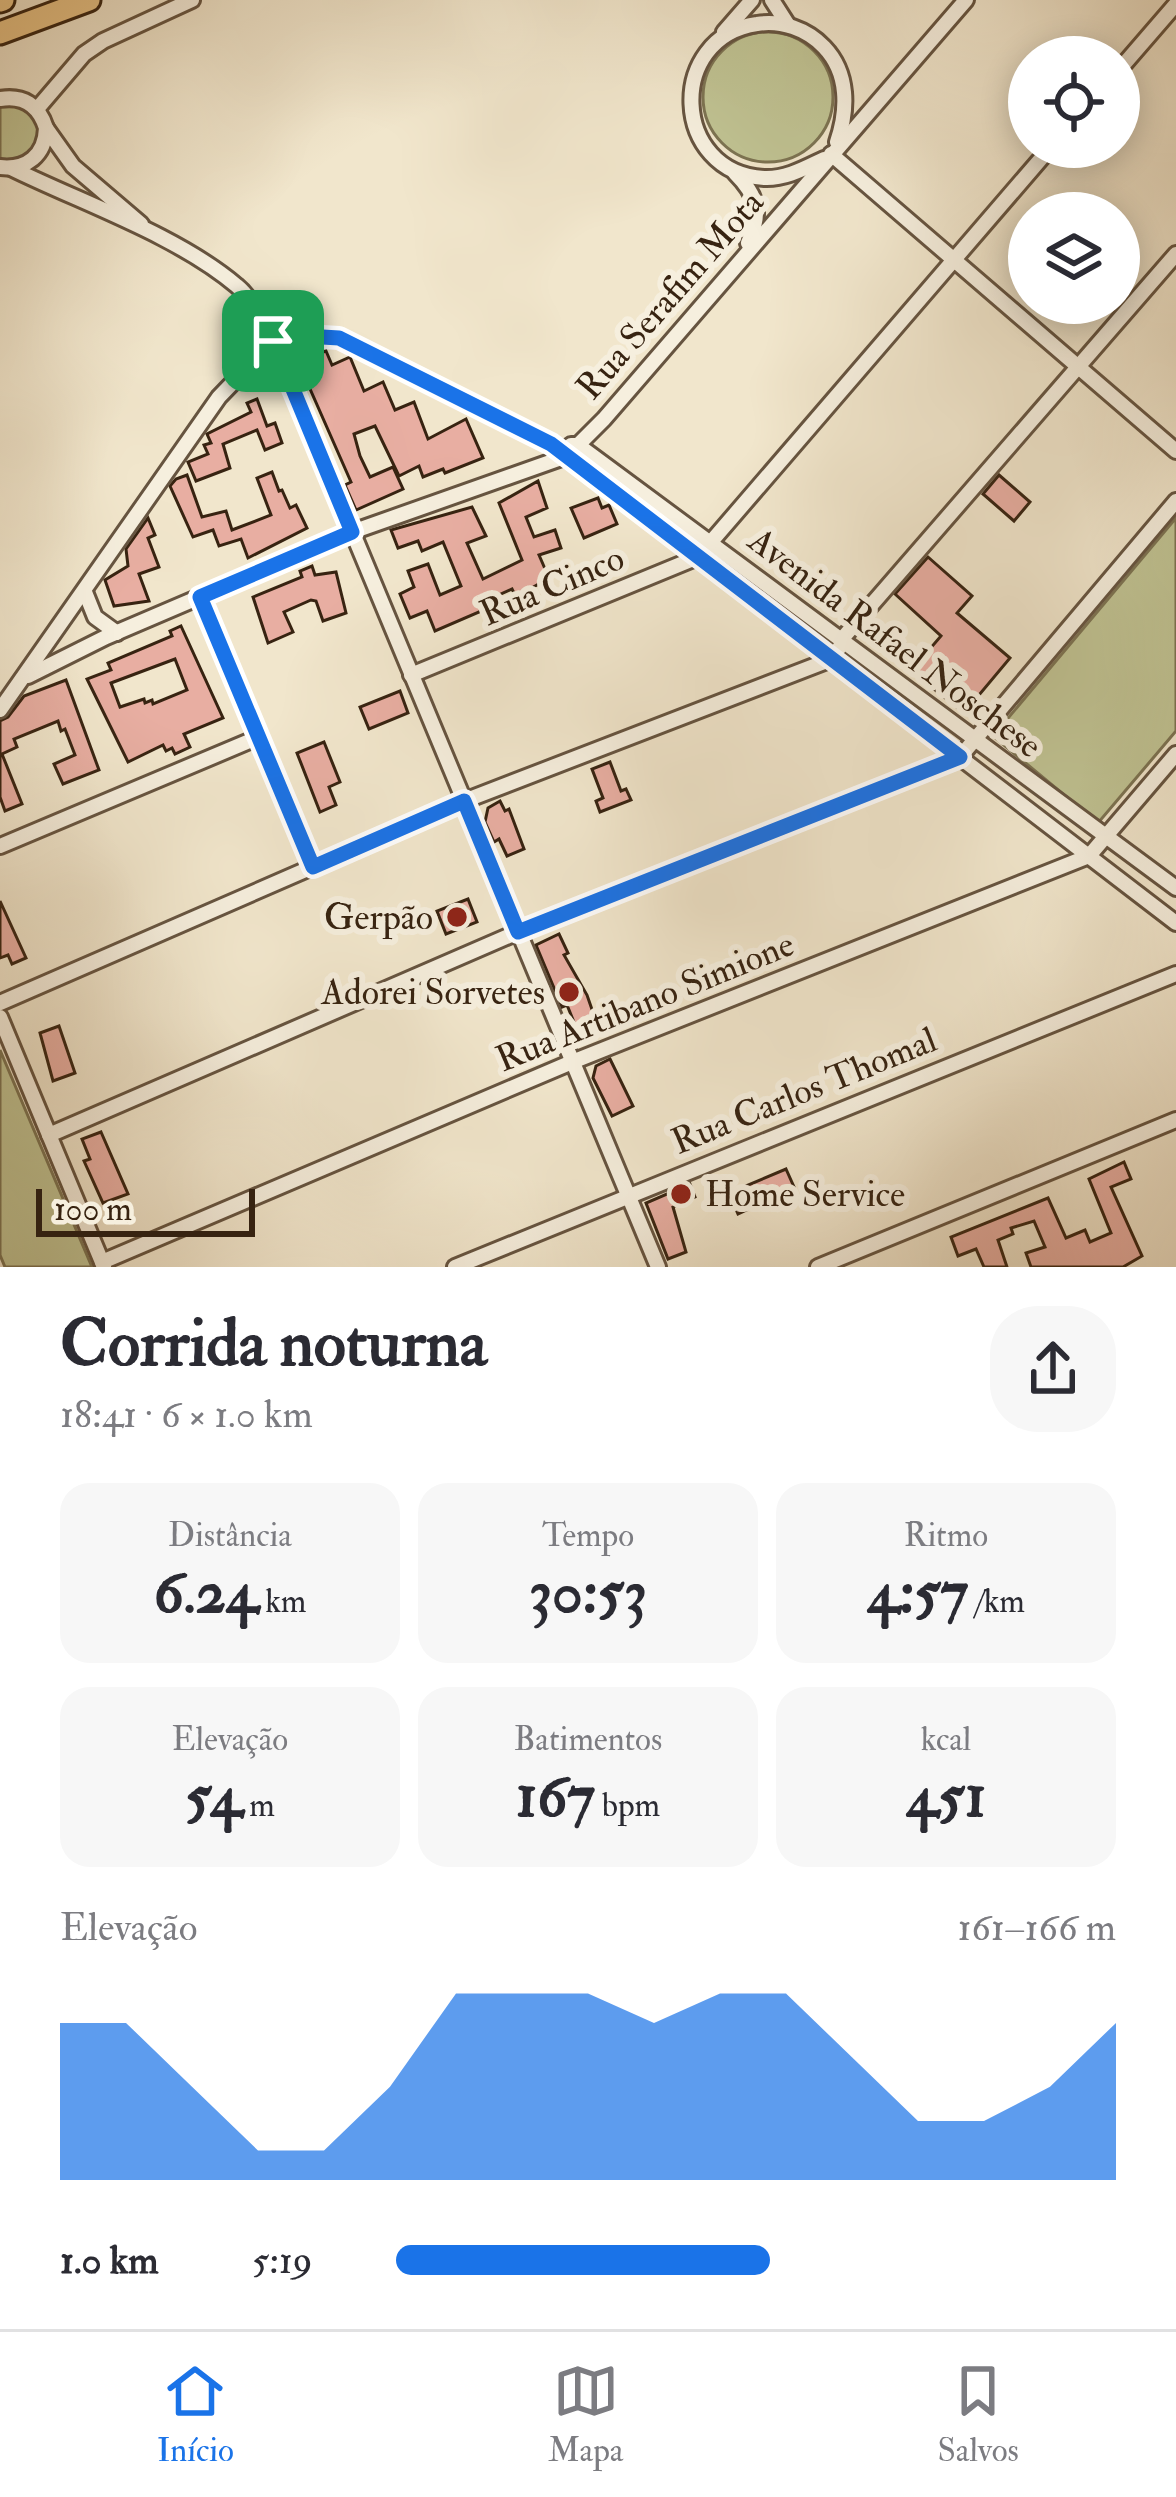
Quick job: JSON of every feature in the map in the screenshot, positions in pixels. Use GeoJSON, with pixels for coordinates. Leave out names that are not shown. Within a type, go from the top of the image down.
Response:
{"type":"FeatureCollection","features":[{"type":"Feature","properties":{"kind":"main road"},"geometry":{"type":"LineString","coordinates":[[0,34],[89,0]]}},
{"type":"Feature","properties":{"kind":"street"},"geometry":{"type":"LineString","coordinates":[[38,110],[84,54],[192,0]]}},
{"type":"Feature","properties":{"kind":"street"},"geometry":{"type":"LineString","coordinates":[[740,258],[755,226],[757,207],[747,185],[695,131],[690,88],[709,49],[752,0]]}},
{"type":"Feature","properties":{"kind":"street"},"geometry":{"type":"LineString","coordinates":[[772,0],[788,26]]}},
{"type":"Feature","properties":{"kind":"street","name":"Rua Serafim Mota"},"geometry":{"type":"LineString","coordinates":[[23,678],[117,632],[352,532],[572,450],[966,0]]}},
{"type":"Feature","properties":{"kind":"street"},"geometry":{"type":"LineString","coordinates":[[1140,46],[1176,4]]}},
{"type":"Feature","properties":{"kind":"street"},"geometry":{"type":"LineString","coordinates":[[709,49],[725,34],[745,26],[766,22],[788,26],[826,49],[844,89],[844,112],[832,154],[788,175],[765,178],[723,164]]}},
{"type":"Feature","properties":{"kind":"street"},"geometry":{"type":"LineString","coordinates":[[0,81],[8,98],[38,110],[73,166],[144,228]]}},
{"type":"Feature","properties":{"kind":"street"},"geometry":{"type":"LineString","coordinates":[[6,167],[33,160],[41,151],[46,128]]}},
{"type":"Feature","properties":{"kind":"street"},"geometry":{"type":"LineString","coordinates":[[832,154],[1176,452]]}},
{"type":"Feature","properties":{"kind":"street"},"geometry":{"type":"LineString","coordinates":[[6,167],[144,228],[240,288],[273,341],[658,1267]]}},
{"type":"Feature","properties":{"kind":"street","name":"Rua Cinco"},"geometry":{"type":"LineString","coordinates":[[411,675],[698,557],[1033,168]]}},
{"type":"Feature","properties":{"kind":"street"},"geometry":{"type":"LineString","coordinates":[[0,1003],[464,801],[832,659],[842,641],[1176,254]]}},
{"type":"Feature","properties":{"kind":"street"},"geometry":{"type":"LineString","coordinates":[[0,710],[219,397],[273,341],[289,335],[339,338],[551,444],[572,450]]}},
{"type":"Feature","properties":{"kind":"street","name":"Avenida Rafael Noschese"},"geometry":{"type":"LineString","coordinates":[[572,450],[710,543],[1176,888]]}},
{"type":"Feature","properties":{"kind":"street","name":"Avenida Rafael Noschese"},"geometry":{"type":"LineString","coordinates":[[572,450],[698,557],[1176,923]]}},
{"type":"Feature","properties":{"kind":"street"},"geometry":{"type":"LineString","coordinates":[[49,1135],[518,932],[960,757],[1176,501]]}},
{"type":"Feature","properties":{"kind":"street"},"geometry":{"type":"LineString","coordinates":[[85,592],[95,617],[117,632]]}},
{"type":"Feature","properties":{"kind":"street"},"geometry":{"type":"LineString","coordinates":[[200,597],[313,867]]}},
{"type":"Feature","properties":{"kind":"street"},"geometry":{"type":"LineString","coordinates":[[0,846],[259,737]]}},
{"type":"Feature","properties":{"kind":"street","name":"Rua Artibano Simione"},"geometry":{"type":"LineString","coordinates":[[103,1264],[572,1062],[1089,856],[1176,754]]}},
{"type":"Feature","properties":{"kind":"street","name":"Rua Carlos Thomal"},"geometry":{"type":"LineString","coordinates":[[455,1267],[1176,974]]}},
{"type":"Feature","properties":{"kind":"street"},"geometry":{"type":"LineString","coordinates":[[0,1017],[103,1264]]}},
{"type":"Feature","properties":{"kind":"street"},"geometry":{"type":"LineString","coordinates":[[818,1267],[1176,1120]]}},
{"type":"Feature","properties":{"kind":"green space"},"geometry":{"type":"Polygon","coordinates":[[[768,32],[793,37],[814,51],[828,72],[833,97],[828,122],[814,143],[793,157],[768,162],[743,157],[722,143],[708,122],[703,97],[708,72],[722,51],[743,37],[768,32]]]}},
{"type":"Feature","properties":{"kind":"green space"},"geometry":{"type":"Polygon","coordinates":[[[8,103],[34,118],[40,138],[28,155],[0,160],[0,105],[8,103]]]}},
{"type":"Feature","properties":{"kind":"green space"},"geometry":{"type":"Polygon","coordinates":[[[1176,518],[1176,731],[1098,823],[993,736],[1176,518]]]}},
{"type":"Feature","properties":{"kind":"green space"},"geometry":{"type":"Polygon","coordinates":[[[0,1050],[92,1267],[5,1267],[0,1255],[0,1050]]]}},
{"type":"Feature","properties":{"kind":"building"},"geometry":{"type":"Polygon","coordinates":[[[326,351],[332,365],[350,357],[364,391],[383,382],[395,410],[414,402],[428,439],[466,419],[483,458],[445,473],[443,469],[423,477],[419,466],[399,476],[375,426],[354,434],[370,477],[393,467],[403,489],[356,510],[345,485],[351,482],[296,357],[326,351]]]}},
{"type":"Feature","properties":{"kind":"building"},"geometry":{"type":"Polygon","coordinates":[[[257,399],[267,426],[275,423],[282,443],[265,450],[257,430],[223,444],[230,468],[196,481],[188,462],[208,454],[207,434],[251,412],[247,403],[257,399]]]}},
{"type":"Feature","properties":{"kind":"building"},"geometry":{"type":"Polygon","coordinates":[[[272,472],[279,491],[290,508],[296,505],[307,528],[248,558],[241,539],[219,546],[213,530],[193,537],[170,486],[187,475],[202,517],[226,511],[232,530],[271,515],[257,478],[272,472]]]}},
{"type":"Feature","properties":{"kind":"building"},"geometry":{"type":"Polygon","coordinates":[[[999,475],[1030,502],[1014,521],[983,494],[999,475]]]}},
{"type":"Feature","properties":{"kind":"building"},"geometry":{"type":"Polygon","coordinates":[[[538,481],[547,508],[526,517],[534,537],[555,530],[561,548],[539,555],[549,578],[516,597],[512,589],[490,599],[493,606],[435,631],[427,611],[410,618],[400,594],[414,587],[408,571],[428,564],[440,595],[461,586],[443,542],[422,551],[418,541],[398,548],[391,530],[472,507],[486,536],[467,543],[483,579],[522,560],[499,503],[538,481]]]}},
{"type":"Feature","properties":{"kind":"building"},"geometry":{"type":"Polygon","coordinates":[[[598,498],[602,508],[609,505],[617,524],[584,538],[571,508],[598,498]]]}},
{"type":"Feature","properties":{"kind":"building"},"geometry":{"type":"Polygon","coordinates":[[[148,518],[155,535],[148,538],[159,567],[139,574],[149,601],[114,606],[105,580],[128,566],[126,549],[148,518]]]}},
{"type":"Feature","properties":{"kind":"building"},"geometry":{"type":"Polygon","coordinates":[[[928,557],[972,596],[957,613],[1010,658],[964,713],[895,658],[906,644],[923,657],[941,636],[895,594],[928,557]]]}},
{"type":"Feature","properties":{"kind":"building"},"geometry":{"type":"Polygon","coordinates":[[[312,566],[315,575],[336,572],[346,613],[323,621],[316,601],[311,600],[284,612],[293,632],[268,643],[253,597],[302,577],[300,571],[312,566]]]}},
{"type":"Feature","properties":{"kind":"building"},"geometry":{"type":"Polygon","coordinates":[[[181,626],[223,718],[184,734],[190,747],[175,754],[163,745],[128,762],[87,679],[111,670],[108,663],[172,636],[170,631],[181,626]],[[175,659],[111,683],[120,707],[144,699],[153,704],[187,690],[175,659]]]}},
{"type":"Feature","properties":{"kind":"building"},"geometry":{"type":"Polygon","coordinates":[[[66,680],[99,770],[63,784],[54,764],[75,755],[58,721],[14,739],[17,747],[2,754],[22,804],[5,811],[0,797],[0,721],[24,696],[66,680]]]}},
{"type":"Feature","properties":{"kind":"building"},"geometry":{"type":"Polygon","coordinates":[[[400,691],[408,713],[369,729],[360,707],[400,691]]]}},
{"type":"Feature","properties":{"kind":"building"},"geometry":{"type":"Polygon","coordinates":[[[324,742],[340,782],[329,787],[336,805],[320,812],[297,753],[324,742]]]}},
{"type":"Feature","properties":{"kind":"building"},"geometry":{"type":"Polygon","coordinates":[[[610,762],[621,791],[626,789],[631,800],[600,812],[596,801],[603,798],[592,769],[610,762]]]}},
{"type":"Feature","properties":{"kind":"building"},"geometry":{"type":"Polygon","coordinates":[[[500,801],[505,811],[509,809],[524,849],[507,856],[485,822],[488,808],[500,801]]]}},
{"type":"Feature","properties":{"kind":"building","name":"Gerpão"},"geometry":{"type":"Polygon","coordinates":[[[468,899],[477,922],[446,934],[437,911],[468,899]]]}},
{"type":"Feature","properties":{"kind":"building"},"geometry":{"type":"Polygon","coordinates":[[[0,901],[26,958],[12,964],[8,955],[0,958],[0,901]]]}},
{"type":"Feature","properties":{"kind":"building"},"geometry":{"type":"Polygon","coordinates":[[[559,934],[597,1024],[578,1032],[536,945],[559,934]]]}},
{"type":"Feature","properties":{"kind":"building"},"geometry":{"type":"Polygon","coordinates":[[[59,1026],[75,1073],[53,1081],[40,1033],[59,1026]]]}},
{"type":"Feature","properties":{"kind":"building"},"geometry":{"type":"Polygon","coordinates":[[[610,1059],[633,1106],[612,1116],[593,1078],[596,1066],[610,1059]]]}},
{"type":"Feature","properties":{"kind":"building"},"geometry":{"type":"Polygon","coordinates":[[[101,1132],[128,1194],[103,1203],[84,1161],[90,1159],[82,1139],[101,1132]]]}},
{"type":"Feature","properties":{"kind":"building"},"geometry":{"type":"Polygon","coordinates":[[[1124,1162],[1131,1179],[1111,1187],[1142,1256],[1123,1267],[1031,1267],[1026,1253],[1045,1247],[1034,1221],[1011,1228],[1013,1234],[998,1240],[1007,1267],[984,1267],[976,1249],[958,1256],[951,1237],[1048,1198],[1066,1238],[1085,1230],[1090,1242],[1111,1233],[1089,1179],[1124,1162]]]}},
{"type":"Feature","properties":{"kind":"building"},"geometry":{"type":"Polygon","coordinates":[[[786,1169],[794,1187],[752,1203],[753,1207],[738,1214],[729,1193],[786,1169]]]}},
{"type":"Feature","properties":{"kind":"building"},"geometry":{"type":"Polygon","coordinates":[[[690,1184],[695,1197],[673,1207],[686,1252],[668,1259],[646,1203],[690,1184]]]}},
{"type":"Feature","properties":{"kind":"place","name":"Gerpão"},"geometry":{"type":"Point","coordinates":[457,917]}},
{"type":"Feature","properties":{"kind":"place","name":"Adorei Sorvetes"},"geometry":{"type":"Point","coordinates":[569,992]}},
{"type":"Feature","properties":{"kind":"place","name":"Home Service"},"geometry":{"type":"Point","coordinates":[681,1194]}},
{"type":"Feature","properties":{"kind":"route"},"geometry":{"type":"LineString","coordinates":[[289,335],[339,338],[551,444],[960,757],[518,932],[464,801],[313,867],[200,597],[352,532],[273,341],[289,335]]}}]}
